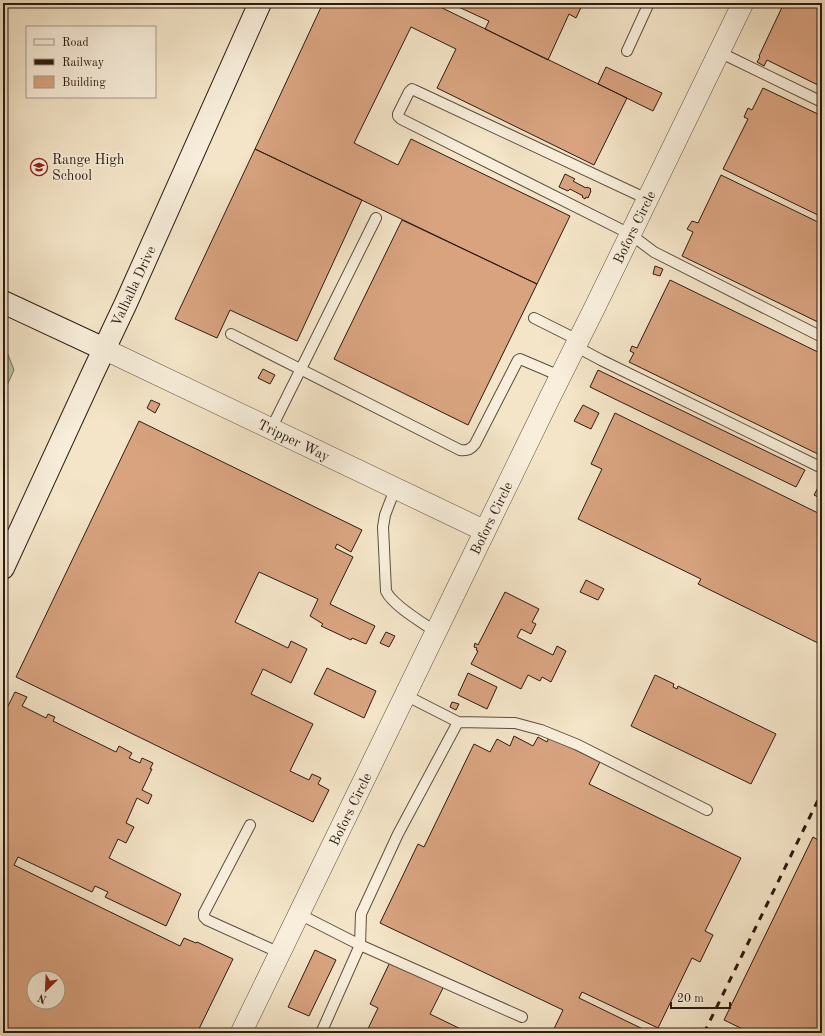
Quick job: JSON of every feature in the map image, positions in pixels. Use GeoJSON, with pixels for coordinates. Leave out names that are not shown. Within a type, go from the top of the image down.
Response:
{"type":"FeatureCollection","features":[{"type":"Feature","properties":{"kind":"main road","name":"Valhalla Drive"},"geometry":{"type":"LineString","coordinates":[[3,568],[126,303],[260,3]]}},
{"type":"Feature","properties":{"kind":"main road"},"geometry":{"type":"LineString","coordinates":[[3,302],[104,349]]}},
{"type":"Feature","properties":{"kind":"street","name":"Bofors Circle"},"geometry":{"type":"LineString","coordinates":[[241,1033],[743,3]]}},
{"type":"Feature","properties":{"kind":"street","name":"Tripper Way"},"geometry":{"type":"LineString","coordinates":[[104,349],[485,531]]}},
{"type":"Feature","properties":{"kind":"lane"},"geometry":{"type":"LineString","coordinates":[[627,51],[649,3]]}},
{"type":"Feature","properties":{"kind":"lane"},"geometry":{"type":"LineString","coordinates":[[719,52],[822,102]]}},
{"type":"Feature","properties":{"kind":"lane"},"geometry":{"type":"LineString","coordinates":[[647,199],[412,89],[398,114],[398,116],[402,119],[630,234],[654,252],[822,337]]}},
{"type":"Feature","properties":{"kind":"lane"},"geometry":{"type":"LineString","coordinates":[[271,429],[376,218]]}},
{"type":"Feature","properties":{"kind":"lane"},"geometry":{"type":"LineString","coordinates":[[534,318],[577,343],[608,364],[822,468]]}},
{"type":"Feature","properties":{"kind":"lane"},"geometry":{"type":"LineString","coordinates":[[231,334],[460,450],[466,451],[471,449],[475,444],[518,360],[520,359],[560,376]]}},
{"type":"Feature","properties":{"kind":"lane"},"geometry":{"type":"LineString","coordinates":[[395,488],[385,515],[383,526],[386,591],[388,596],[411,616],[436,632]]}},
{"type":"Feature","properties":{"kind":"lane"},"geometry":{"type":"LineString","coordinates":[[406,695],[458,722],[516,723],[541,730],[578,745],[707,810]]}},
{"type":"Feature","properties":{"kind":"lane"},"geometry":{"type":"LineString","coordinates":[[321,1033],[360,945],[361,914],[398,834],[458,722]]}},
{"type":"Feature","properties":{"kind":"lane"},"geometry":{"type":"LineString","coordinates":[[250,825],[204,913],[204,917],[207,920],[280,953]]}},
{"type":"Feature","properties":{"kind":"lane"},"geometry":{"type":"LineString","coordinates":[[299,914],[360,945],[522,1017]]}},
{"type":"Feature","properties":{"kind":"green space"},"geometry":{"type":"Polygon","coordinates":[[[3,342],[14,370],[3,394],[3,342]]]}},
{"type":"Feature","properties":{"kind":"building"},"geometry":{"type":"Polygon","coordinates":[[[323,3],[432,3],[627,98],[594,165],[437,88],[456,49],[411,27],[354,143],[398,165],[411,139],[570,216],[537,284],[255,149],[323,3]]]}},
{"type":"Feature","properties":{"kind":"building"},"geometry":{"type":"Polygon","coordinates":[[[583,3],[576,18],[569,14],[548,60],[485,29],[489,21],[452,4],[583,3]]]}},
{"type":"Feature","properties":{"kind":"building"},"geometry":{"type":"Polygon","coordinates":[[[784,3],[822,3],[822,87],[767,60],[764,66],[757,62],[784,3]]]}},
{"type":"Feature","properties":{"kind":"building"},"geometry":{"type":"Polygon","coordinates":[[[606,67],[662,93],[653,111],[598,84],[606,67]]]}},
{"type":"Feature","properties":{"kind":"building"},"geometry":{"type":"Polygon","coordinates":[[[763,88],[822,116],[822,217],[723,169],[748,119],[744,117],[748,108],[752,110],[763,88]]]}},
{"type":"Feature","properties":{"kind":"building"},"geometry":{"type":"Polygon","coordinates":[[[255,149],[362,200],[297,341],[230,310],[217,338],[175,319],[255,149]]]}},
{"type":"Feature","properties":{"kind":"building"},"geometry":{"type":"Polygon","coordinates":[[[565,174],[575,179],[573,181],[591,189],[588,198],[586,197],[585,199],[582,197],[583,196],[570,189],[568,191],[559,187],[565,174]]]}},
{"type":"Feature","properties":{"kind":"building"},"geometry":{"type":"Polygon","coordinates":[[[721,175],[822,224],[822,324],[682,256],[693,232],[687,229],[692,221],[698,223],[721,175]]]}},
{"type":"Feature","properties":{"kind":"building"},"geometry":{"type":"Polygon","coordinates":[[[402,220],[537,284],[468,425],[334,359],[402,220]]]}},
{"type":"Feature","properties":{"kind":"building"},"geometry":{"type":"Polygon","coordinates":[[[655,266],[663,269],[660,276],[653,274],[655,266]]]}},
{"type":"Feature","properties":{"kind":"building"},"geometry":{"type":"Polygon","coordinates":[[[670,280],[822,354],[822,456],[629,362],[634,353],[630,351],[632,346],[637,348],[670,280]]]}},
{"type":"Feature","properties":{"kind":"building"},"geometry":{"type":"Polygon","coordinates":[[[263,369],[275,375],[270,384],[258,378],[263,369]]]}},
{"type":"Feature","properties":{"kind":"building"},"geometry":{"type":"Polygon","coordinates":[[[598,370],[805,470],[796,487],[590,387],[598,370]]]}},
{"type":"Feature","properties":{"kind":"building"},"geometry":{"type":"Polygon","coordinates":[[[151,400],[160,404],[155,413],[147,408],[151,400]]]}},
{"type":"Feature","properties":{"kind":"building"},"geometry":{"type":"Polygon","coordinates":[[[583,405],[599,413],[591,429],[574,421],[583,405]]]}},
{"type":"Feature","properties":{"kind":"building"},"geometry":{"type":"Polygon","coordinates":[[[615,413],[822,515],[822,645],[698,584],[701,579],[578,519],[602,469],[591,464],[615,413]]]}},
{"type":"Feature","properties":{"kind":"building"},"geometry":{"type":"Polygon","coordinates":[[[139,421],[362,530],[351,552],[337,544],[335,548],[353,557],[330,604],[375,626],[366,644],[352,638],[351,640],[321,626],[323,624],[310,616],[318,599],[259,572],[235,622],[288,648],[291,641],[307,649],[291,683],[263,669],[251,694],[313,724],[290,771],[309,780],[312,774],[321,778],[318,784],[329,790],[313,822],[16,677],[139,421]]]}},
{"type":"Feature","properties":{"kind":"building"},"geometry":{"type":"Polygon","coordinates":[[[822,480],[822,499],[814,495],[822,480]]]}},
{"type":"Feature","properties":{"kind":"building"},"geometry":{"type":"Polygon","coordinates":[[[586,580],[604,589],[598,600],[580,592],[586,580]]]}},
{"type":"Feature","properties":{"kind":"building"},"geometry":{"type":"Polygon","coordinates":[[[505,592],[539,609],[532,622],[536,624],[531,634],[521,629],[517,637],[553,655],[557,646],[566,651],[551,682],[542,677],[540,681],[528,675],[521,689],[471,664],[478,651],[476,650],[477,648],[474,647],[475,643],[478,645],[505,592]]]}},
{"type":"Feature","properties":{"kind":"building"},"geometry":{"type":"Polygon","coordinates":[[[386,632],[395,636],[389,647],[380,643],[386,632]]]}},
{"type":"Feature","properties":{"kind":"building"},"geometry":{"type":"Polygon","coordinates":[[[327,668],[376,691],[364,718],[314,694],[327,668]]]}},
{"type":"Feature","properties":{"kind":"building"},"geometry":{"type":"Polygon","coordinates":[[[468,673],[497,687],[487,709],[458,695],[468,673]]]}},
{"type":"Feature","properties":{"kind":"building"},"geometry":{"type":"Polygon","coordinates":[[[655,675],[674,684],[673,687],[677,689],[678,686],[776,734],[751,784],[631,726],[655,675]]]}},
{"type":"Feature","properties":{"kind":"building"},"geometry":{"type":"Polygon","coordinates":[[[15,692],[27,697],[22,706],[46,718],[48,714],[55,717],[53,721],[116,752],[119,746],[132,753],[129,758],[140,763],[142,758],[153,763],[150,769],[152,769],[142,790],[152,795],[148,804],[137,798],[126,823],[134,827],[126,843],[118,839],[109,858],[181,894],[166,926],[105,897],[108,892],[95,886],[92,892],[18,857],[14,865],[180,946],[184,938],[196,943],[197,942],[233,959],[197,1033],[152,1033],[142,1028],[139,1033],[3,1033],[3,716],[15,692]]]}},
{"type":"Feature","properties":{"kind":"building"},"geometry":{"type":"Polygon","coordinates":[[[452,702],[459,704],[456,710],[450,707],[452,702]]]}},
{"type":"Feature","properties":{"kind":"building"},"geometry":{"type":"Polygon","coordinates":[[[514,736],[533,746],[538,737],[547,742],[549,737],[600,762],[589,784],[741,858],[705,931],[713,935],[700,962],[692,958],[658,1028],[582,992],[579,998],[647,1031],[646,1033],[552,1033],[563,1010],[380,923],[418,844],[424,847],[474,744],[490,752],[497,739],[510,746],[514,736]]]}},
{"type":"Feature","properties":{"kind":"building"},"geometry":{"type":"Polygon","coordinates":[[[813,837],[822,842],[822,1033],[751,1033],[724,1020],[813,837]]]}},
{"type":"Feature","properties":{"kind":"building"},"geometry":{"type":"Polygon","coordinates":[[[315,950],[336,960],[309,1016],[288,1007],[315,950]]]}},
{"type":"Feature","properties":{"kind":"building"},"geometry":{"type":"Polygon","coordinates":[[[391,960],[444,986],[430,1014],[469,1033],[366,1033],[378,1008],[370,1004],[391,960]]]}},
{"type":"Feature","properties":{"kind":"railway"},"geometry":{"type":"LineString","coordinates":[[704,1033],[822,792]]}},
{"type":"Feature","properties":{"kind":"place","name":"Range High School"},"geometry":{"type":"Point","coordinates":[39,167]}}]}
